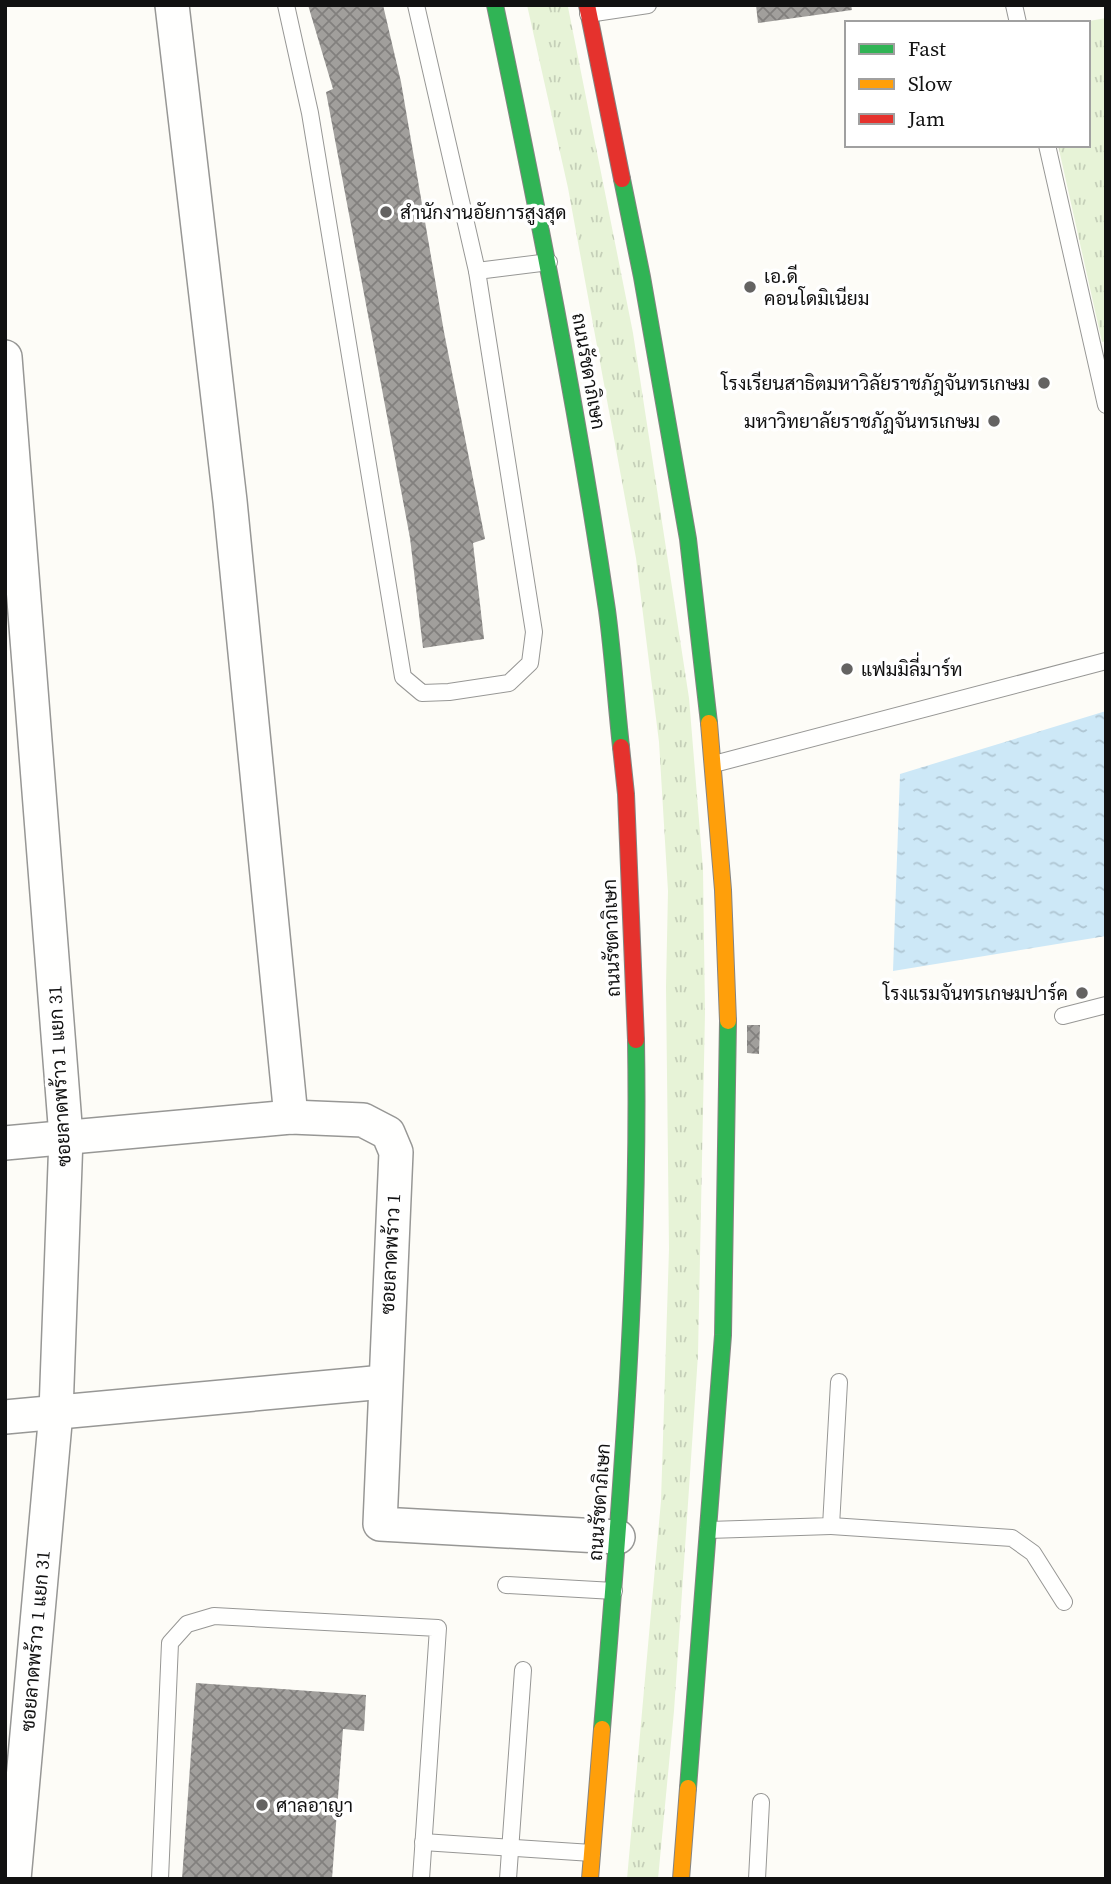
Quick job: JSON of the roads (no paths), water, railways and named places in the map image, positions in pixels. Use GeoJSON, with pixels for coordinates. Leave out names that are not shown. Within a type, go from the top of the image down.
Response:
{"type":"FeatureCollection","features":[{"type":"Feature","properties":{"kind":"main road","name":"ถนนรัชดาภิเษก"},"geometry":{"type":"LineString","coordinates":[[495,5],[550,262],[607,612],[626,794],[634,957],[637,1121],[633,1305],[614,1591],[590,1879]]}},
{"type":"Feature","properties":{"kind":"main road"},"geometry":{"type":"LineString","coordinates":[[587,10],[642,277],[688,539],[714,764],[723,890],[727,1052],[723,1335],[681,1879]]}},
{"type":"Feature","properties":{"kind":"street"},"geometry":{"type":"LineString","coordinates":[[173,5],[230,501],[291,1117]]}},
{"type":"Feature","properties":{"kind":"street","name":"ซอยลาดพร้าว 1 แยก 31"},"geometry":{"type":"LineString","coordinates":[[5,357],[66,1137],[56,1412],[19,1656],[14,1879]]}},
{"type":"Feature","properties":{"kind":"street","name":"ซอยลาดพร้าว 1"},"geometry":{"type":"LineString","coordinates":[[5,1143],[291,1117],[363,1120],[388,1133],[396,1152],[384,1382],[380,1524],[618,1537]]}},
{"type":"Feature","properties":{"kind":"street"},"geometry":{"type":"LineString","coordinates":[[5,1417],[384,1382]]}},
{"type":"Feature","properties":{"kind":"lane"},"geometry":{"type":"LineString","coordinates":[[286,5],[310,113],[403,677],[422,693],[509,683],[530,663],[534,632],[477,271],[416,5]]}},
{"type":"Feature","properties":{"kind":"lane"},"geometry":{"type":"LineString","coordinates":[[587,10],[648,5]]}},
{"type":"Feature","properties":{"kind":"lane"},"geometry":{"type":"LineString","coordinates":[[1046,147],[1106,405]]}},
{"type":"Feature","properties":{"kind":"lane"},"geometry":{"type":"LineString","coordinates":[[477,271],[550,262]]}},
{"type":"Feature","properties":{"kind":"lane"},"geometry":{"type":"LineString","coordinates":[[714,764],[1106,661]]}},
{"type":"Feature","properties":{"kind":"lane"},"geometry":{"type":"LineString","coordinates":[[1063,1017],[1106,1005]]}},
{"type":"Feature","properties":{"kind":"lane"},"geometry":{"type":"LineString","coordinates":[[831,1526],[839,1382]]}},
{"type":"Feature","properties":{"kind":"lane"},"geometry":{"type":"LineString","coordinates":[[708,1530],[831,1526],[1012,1538],[1033,1553],[1064,1602]]}},
{"type":"Feature","properties":{"kind":"lane"},"geometry":{"type":"LineString","coordinates":[[506,1585],[614,1591]]}},
{"type":"Feature","properties":{"kind":"lane"},"geometry":{"type":"LineString","coordinates":[[160,1879],[170,1643],[187,1624],[214,1616],[438,1629],[421,1879]]}},
{"type":"Feature","properties":{"kind":"lane"},"geometry":{"type":"LineString","coordinates":[[508,1879],[523,1670]]}},
{"type":"Feature","properties":{"kind":"lane"},"geometry":{"type":"LineString","coordinates":[[757,1879],[761,1802]]}},
{"type":"Feature","properties":{"kind":"lane"},"geometry":{"type":"LineString","coordinates":[[424,1842],[592,1853]]}},
{"type":"Feature","properties":{"kind":"water"},"geometry":{"type":"Polygon","coordinates":[[[1106,711],[1106,936],[893,971],[900,774],[1106,711]]]}},
{"type":"Feature","properties":{"kind":"place","name":"สำนักงานอัยการสูงสุด"},"geometry":{"type":"Point","coordinates":[386,212]}},
{"type":"Feature","properties":{"kind":"place","name":"เอ.ดี คอนโดมิเนียม"},"geometry":{"type":"Point","coordinates":[750,287]}},
{"type":"Feature","properties":{"kind":"place","name":"โรงเรียนสาธิตมหาวิลัยราชภัฎจันทรเกษม"},"geometry":{"type":"Point","coordinates":[1044,383]}},
{"type":"Feature","properties":{"kind":"place","name":"มหาวิทยาลัยราชภัฏจันทรเกษม"},"geometry":{"type":"Point","coordinates":[994,421]}},
{"type":"Feature","properties":{"kind":"place","name":"แฟมมิลี่มาร์ท"},"geometry":{"type":"Point","coordinates":[847,669]}},
{"type":"Feature","properties":{"kind":"place","name":"โรงแรมจันทรเกษมปาร์ค"},"geometry":{"type":"Point","coordinates":[1082,993]}},
{"type":"Feature","properties":{"kind":"place","name":"ศาลอาญา"},"geometry":{"type":"Point","coordinates":[262,1805]}}]}
